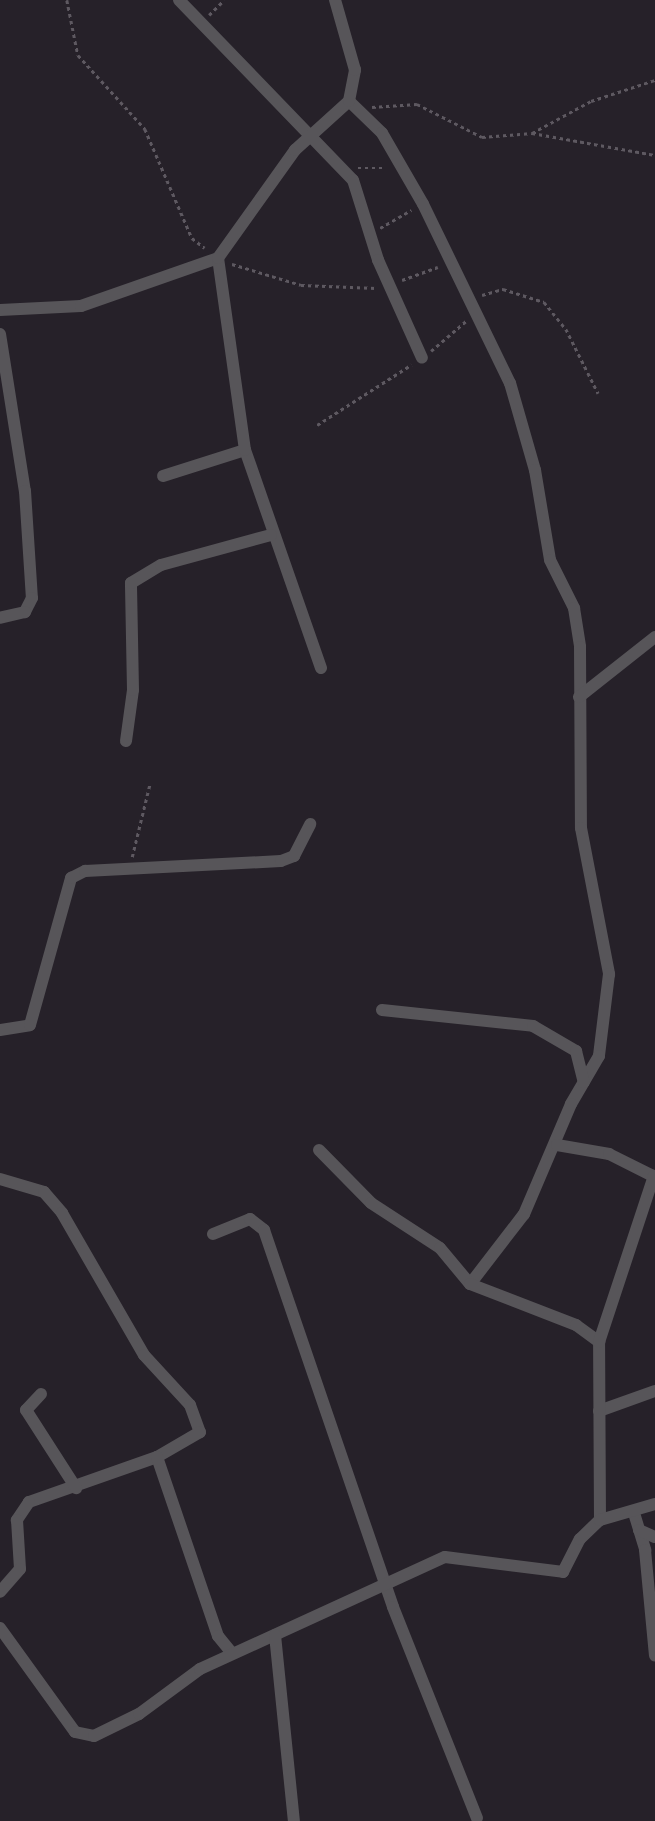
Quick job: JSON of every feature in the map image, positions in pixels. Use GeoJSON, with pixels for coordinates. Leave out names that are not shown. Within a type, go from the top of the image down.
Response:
{"type":"FeatureCollection","features":[{"type":"Feature","properties":{"kind":"street"},"geometry":{"type":"LineString","coordinates":[[179,0],[345,168],[361,194],[371,233],[390,286],[422,358]]}},
{"type":"Feature","properties":{"kind":"street"},"geometry":{"type":"LineString","coordinates":[[0,310],[81,306],[218,258],[310,132],[349,101],[355,70],[335,0]]}},
{"type":"Feature","properties":{"kind":"street"},"geometry":{"type":"LineString","coordinates":[[349,101],[362,110],[399,163],[423,204],[510,383],[535,470],[550,560],[574,608],[582,828],[609,974],[599,1056],[584,1082],[524,1214],[470,1284]]}},
{"type":"Feature","properties":{"kind":"street"},"geometry":{"type":"LineString","coordinates":[[218,258],[245,450],[271,535],[321,668]]}},
{"type":"Feature","properties":{"kind":"street"},"geometry":{"type":"LineString","coordinates":[[0,334],[24,491],[32,598],[25,612],[0,618]]}},
{"type":"Feature","properties":{"kind":"street"},"geometry":{"type":"LineString","coordinates":[[163,475],[245,450]]}},
{"type":"Feature","properties":{"kind":"street"},"geometry":{"type":"LineString","coordinates":[[125,741],[133,691],[131,583],[161,565],[271,535]]}},
{"type":"Feature","properties":{"kind":"street"},"geometry":{"type":"LineString","coordinates":[[579,697],[655,637]]}},
{"type":"Feature","properties":{"kind":"street"},"geometry":{"type":"LineString","coordinates":[[0,1030],[30,1026],[71,878],[85,871],[281,861],[294,856],[310,824]]}},
{"type":"Feature","properties":{"kind":"street"},"geometry":{"type":"LineString","coordinates":[[382,1010],[533,1026],[576,1051],[584,1082]]}},
{"type":"Feature","properties":{"kind":"street"},"geometry":{"type":"LineString","coordinates":[[556,1145],[610,1154],[654,1177],[599,1342],[600,1520]]}},
{"type":"Feature","properties":{"kind":"street"},"geometry":{"type":"LineString","coordinates":[[319,1150],[370,1203],[440,1248],[470,1284],[576,1325],[599,1342]]}},
{"type":"Feature","properties":{"kind":"street"},"geometry":{"type":"LineString","coordinates":[[0,1179],[44,1192],[62,1213],[144,1354],[190,1405],[200,1432],[158,1457],[21,1510],[20,1569],[0,1592]]}},
{"type":"Feature","properties":{"kind":"street"},"geometry":{"type":"LineString","coordinates":[[213,1234],[250,1219],[264,1230],[388,1586],[477,1818]]}},
{"type":"Feature","properties":{"kind":"street"},"geometry":{"type":"LineString","coordinates":[[599,1411],[655,1391]]}},
{"type":"Feature","properties":{"kind":"street"},"geometry":{"type":"LineString","coordinates":[[41,1394],[26,1410],[76,1488]]}},
{"type":"Feature","properties":{"kind":"street"},"geometry":{"type":"LineString","coordinates":[[158,1457],[218,1636],[232,1653]]}},
{"type":"Feature","properties":{"kind":"street"},"geometry":{"type":"LineString","coordinates":[[0,1628],[81,1737],[139,1714],[232,1653],[388,1586],[445,1557],[563,1572],[580,1539],[600,1520],[634,1513],[655,1504]]}},
{"type":"Feature","properties":{"kind":"street"},"geometry":{"type":"LineString","coordinates":[[634,1513],[639,1530],[655,1656]]}},
{"type":"Feature","properties":{"kind":"street"},"geometry":{"type":"LineString","coordinates":[[639,1530],[655,1537]]}},
{"type":"Feature","properties":{"kind":"street"},"geometry":{"type":"LineString","coordinates":[[275,1635],[294,1821]]}},
{"type":"Feature","properties":{"kind":"path"},"geometry":{"type":"LineString","coordinates":[[68,0],[78,55],[145,129],[192,238],[218,258],[301,285],[390,286],[451,262]]}},
{"type":"Feature","properties":{"kind":"path"},"geometry":{"type":"LineString","coordinates":[[201,22],[225,0]]}},
{"type":"Feature","properties":{"kind":"path"},"geometry":{"type":"LineString","coordinates":[[532,132],[591,102],[655,80]]}},
{"type":"Feature","properties":{"kind":"path"},"geometry":{"type":"LineString","coordinates":[[362,110],[403,102],[434,109],[482,138],[532,132],[655,155]]}},
{"type":"Feature","properties":{"kind":"path"},"geometry":{"type":"LineString","coordinates":[[345,168],[399,163]]}},
{"type":"Feature","properties":{"kind":"path"},"geometry":{"type":"LineString","coordinates":[[371,233],[423,204]]}},
{"type":"Feature","properties":{"kind":"path"},"geometry":{"type":"LineString","coordinates":[[317,425],[422,358],[472,307],[503,289],[544,302],[566,329],[598,393]]}},
{"type":"Feature","properties":{"kind":"path"},"geometry":{"type":"LineString","coordinates":[[128,870],[150,783]]}}]}
